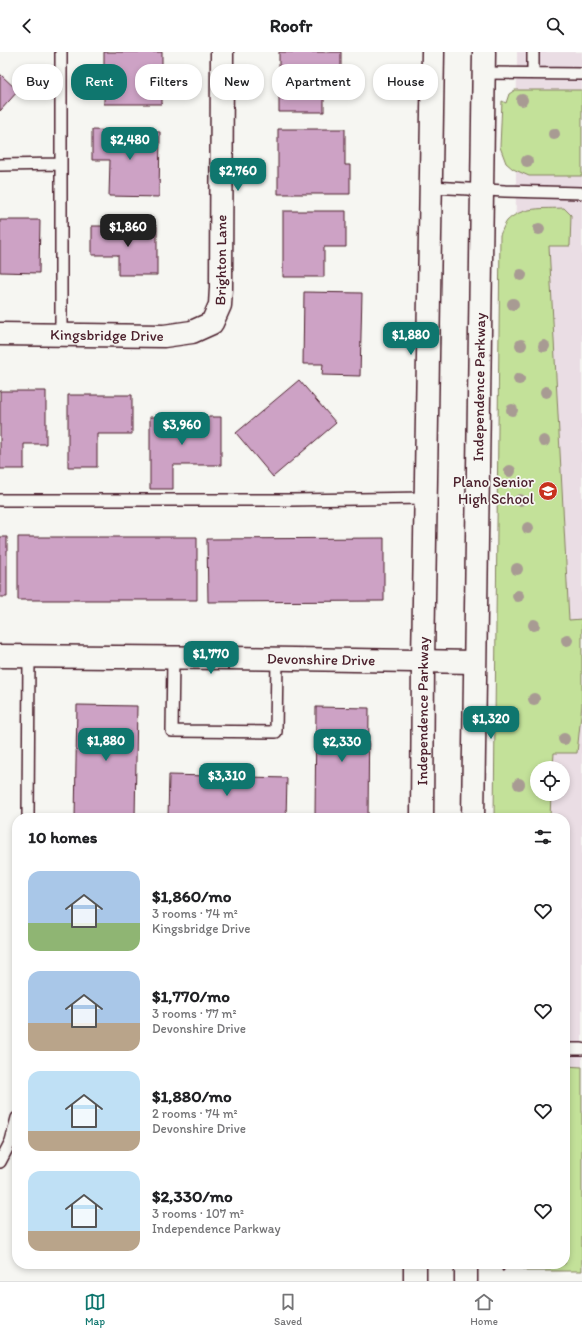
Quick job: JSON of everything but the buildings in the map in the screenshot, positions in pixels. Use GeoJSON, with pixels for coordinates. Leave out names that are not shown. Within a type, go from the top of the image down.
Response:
{"type":"FeatureCollection","features":[{"type":"Feature","properties":{"kind":"main road","name":"Brighton Lane"},"geometry":{"type":"LineString","coordinates":[[212,323],[220,305],[221,288],[222,52]]}},
{"type":"Feature","properties":{"kind":"main road","name":"Independence Parkway"},"geometry":{"type":"LineString","coordinates":[[422,813],[423,661],[433,52]]}},
{"type":"Feature","properties":{"kind":"main road","name":"Independence Parkway"},"geometry":{"type":"LineString","coordinates":[[473,813],[474,662],[484,63]]}},
{"type":"Feature","properties":{"kind":"main road","name":"Kingsbridge Drive"},"geometry":{"type":"LineString","coordinates":[[0,334],[164,336],[192,332],[212,323]]}},
{"type":"Feature","properties":{"kind":"main road","name":"Devonshire Drive"},"geometry":{"type":"LineString","coordinates":[[0,656],[474,662]]}},
{"type":"Feature","properties":{"kind":"main road"},"geometry":{"type":"LineString","coordinates":[[415,1269],[415,1281]]}},
{"type":"Feature","properties":{"kind":"main road"},"geometry":{"type":"LineString","coordinates":[[466,1269],[466,1281]]}},
{"type":"Feature","properties":{"kind":"lane"},"geometry":{"type":"LineString","coordinates":[[61,52],[61,335]]}},
{"type":"Feature","properties":{"kind":"lane"},"geometry":{"type":"LineString","coordinates":[[533,52],[533,74]]}},
{"type":"Feature","properties":{"kind":"lane"},"geometry":{"type":"LineString","coordinates":[[484,63],[533,74],[582,74]]}},
{"type":"Feature","properties":{"kind":"lane"},"geometry":{"type":"LineString","coordinates":[[0,165],[61,164]]}},
{"type":"Feature","properties":{"kind":"lane"},"geometry":{"type":"LineString","coordinates":[[431,187],[582,193]]}},
{"type":"Feature","properties":{"kind":"lane"},"geometry":{"type":"LineString","coordinates":[[0,500],[292,500],[426,498]]}},
{"type":"Feature","properties":{"kind":"lane"},"geometry":{"type":"LineString","coordinates":[[28,813],[29,656]]}},
{"type":"Feature","properties":{"kind":"lane"},"geometry":{"type":"LineString","coordinates":[[173,658],[172,731],[276,732],[277,659]]}},
{"type":"Feature","properties":{"kind":"lane"},"geometry":{"type":"LineString","coordinates":[[570,1049],[582,1049]]}},
{"type":"Feature","properties":{"kind":"lane"},"geometry":{"type":"LineString","coordinates":[[0,1162],[12,1137]]}},
{"type":"Feature","properties":{"kind":"shaded area","name":"Plano Senior High School"},"geometry":{"type":"Polygon","coordinates":[[[517,52],[582,52],[582,1265],[570,1265],[570,813],[511,813],[517,52]]]}},
{"type":"Feature","properties":{"kind":"green space"},"geometry":{"type":"Polygon","coordinates":[[[515,90],[582,90],[582,176],[529,176],[513,169],[506,163],[500,147],[502,101],[506,103],[509,94],[515,90]]]}},
{"type":"Feature","properties":{"kind":"green space"},"geometry":{"type":"Polygon","coordinates":[[[564,208],[571,215],[570,246],[549,246],[569,620],[582,619],[582,705],[577,753],[554,753],[553,761],[530,761],[530,801],[551,801],[550,813],[494,813],[500,235],[507,221],[513,216],[534,209],[564,208]]]}},
{"type":"Feature","properties":{"kind":"green space"},"geometry":{"type":"Polygon","coordinates":[[[570,1066],[582,1067],[582,1271],[526,1271],[524,1269],[570,1269],[570,1066]]]}},
{"type":"Feature","properties":{"kind":"place","name":"Plano Senior High School"},"geometry":{"type":"Point","coordinates":[548,491]}}]}
